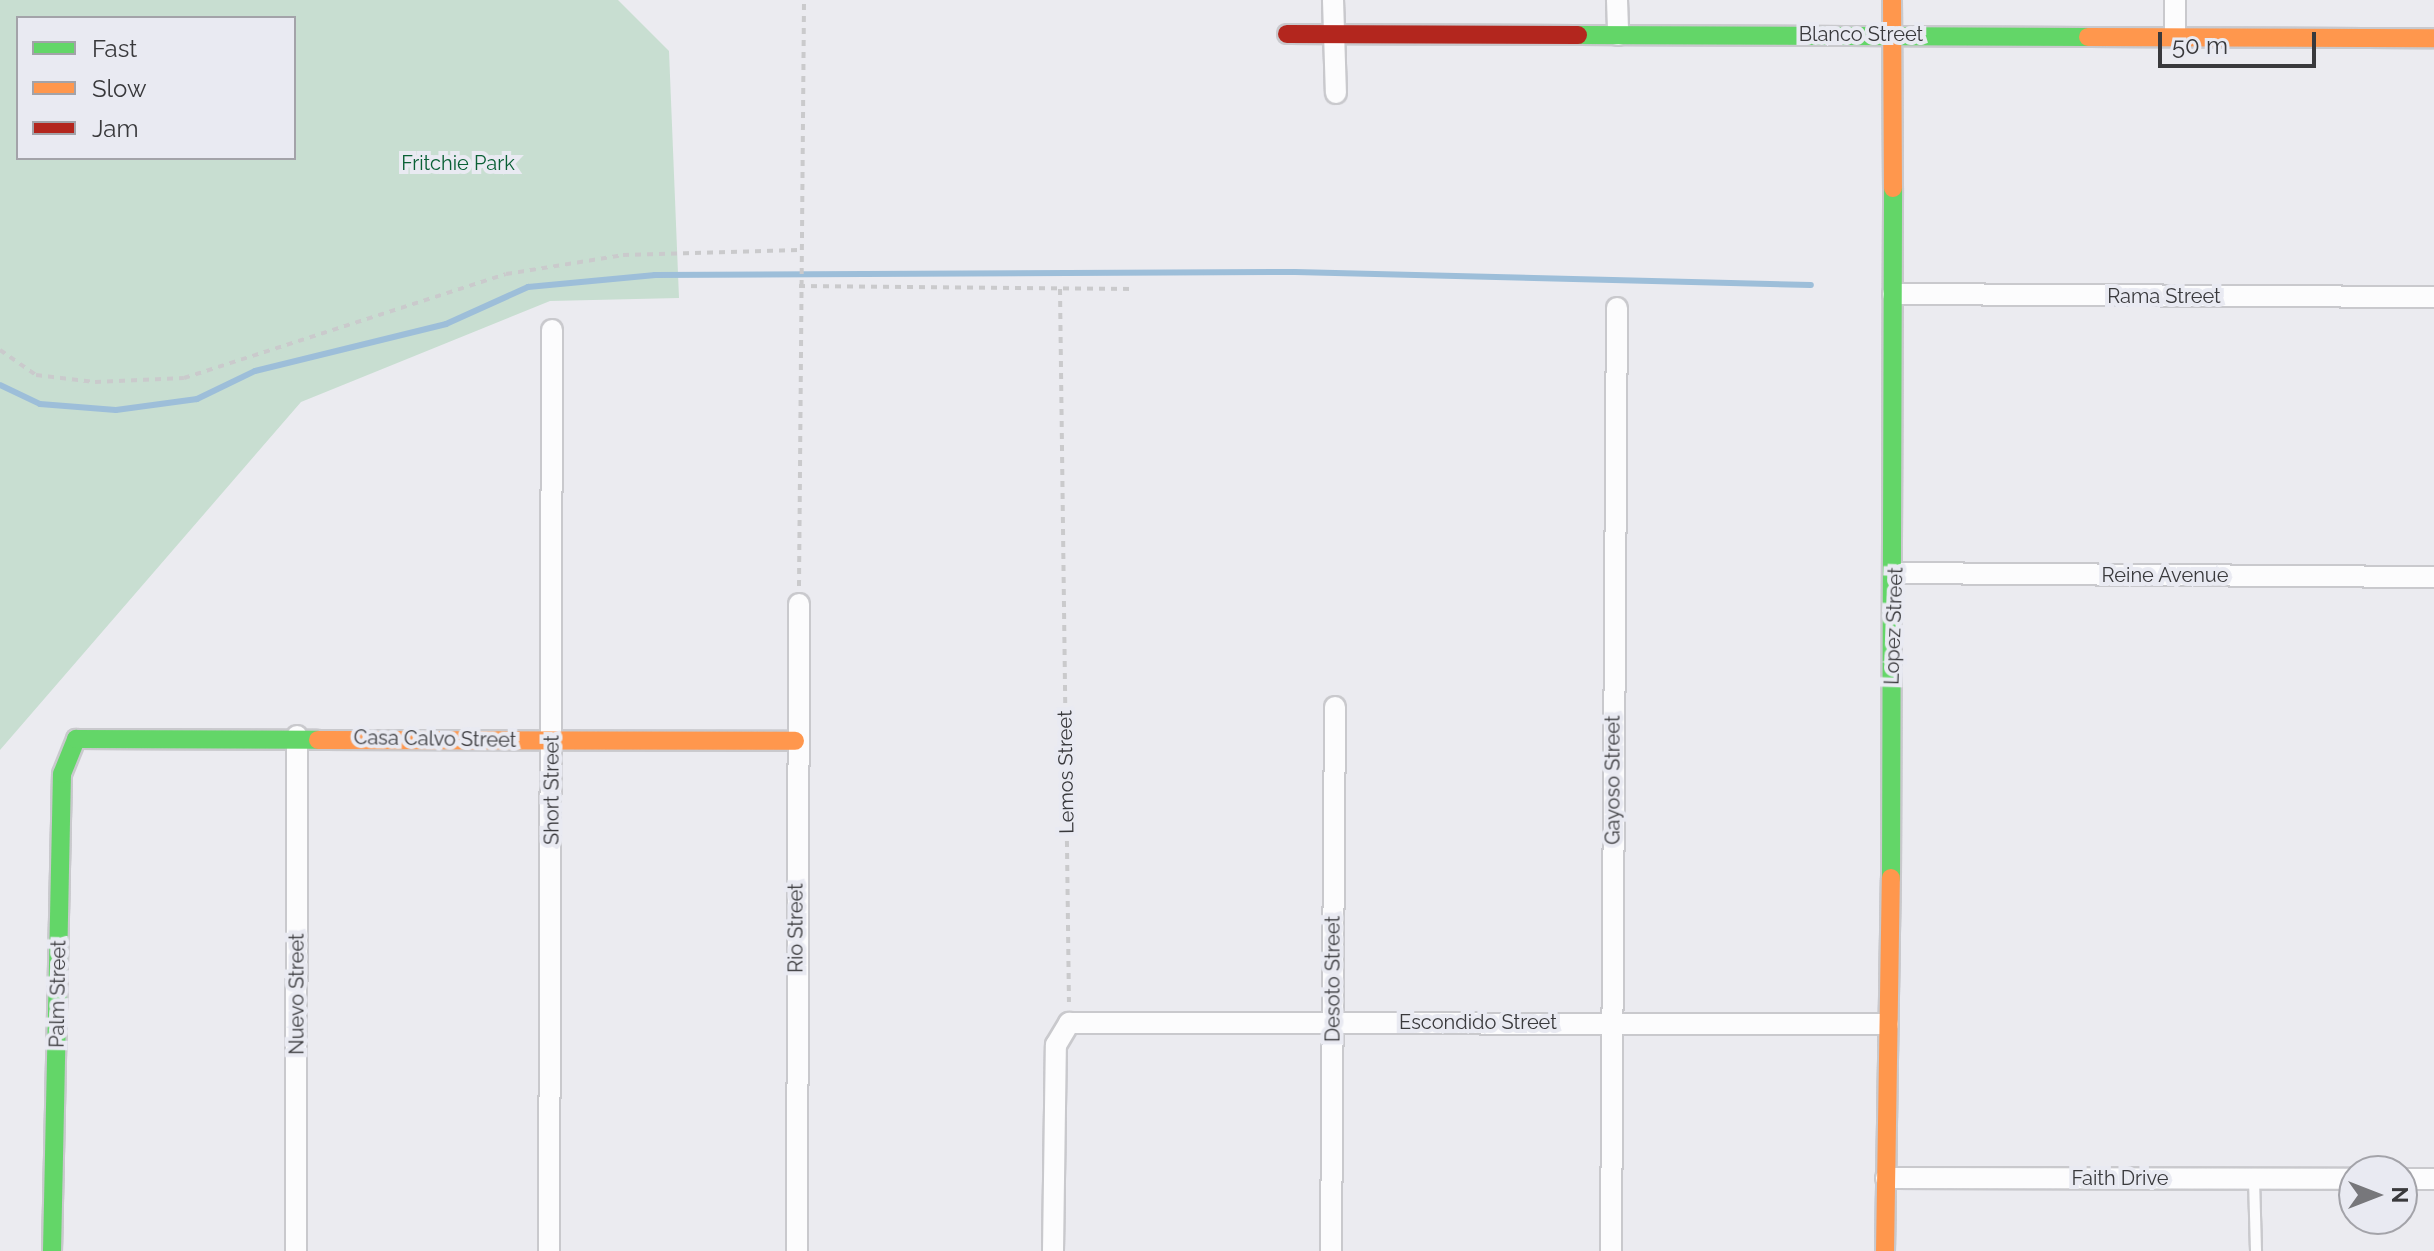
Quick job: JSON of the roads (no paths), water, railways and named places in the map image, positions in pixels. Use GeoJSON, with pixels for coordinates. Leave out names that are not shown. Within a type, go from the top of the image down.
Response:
{"type":"FeatureCollection","features":[{"type":"Feature","properties":{"kind":"street"},"geometry":{"type":"LineString","coordinates":[[1333,0],[1336,93]]}},
{"type":"Feature","properties":{"kind":"street"},"geometry":{"type":"LineString","coordinates":[[1617,0],[1618,35]]}},
{"type":"Feature","properties":{"kind":"street","name":"Lopez Street"},"geometry":{"type":"LineString","coordinates":[[1885,1251],[1896,573],[1892,0]]}},
{"type":"Feature","properties":{"kind":"street"},"geometry":{"type":"LineString","coordinates":[[2175,0],[2175,36]]}},
{"type":"Feature","properties":{"kind":"street","name":"Blanco Street"},"geometry":{"type":"LineString","coordinates":[[1287,34],[1332,30],[1618,35],[2434,38]]}},
{"type":"Feature","properties":{"kind":"street","name":"Rama Street"},"geometry":{"type":"LineString","coordinates":[[1893,294],[2434,297]]}},
{"type":"Feature","properties":{"kind":"street","name":"Gayoso Street"},"geometry":{"type":"LineString","coordinates":[[1611,1251],[1617,308]]}},
{"type":"Feature","properties":{"kind":"street","name":"Short Street"},"geometry":{"type":"LineString","coordinates":[[549,1251],[552,330]]}},
{"type":"Feature","properties":{"kind":"street","name":"Reine Avenue"},"geometry":{"type":"LineString","coordinates":[[1896,573],[2434,577]]}},
{"type":"Feature","properties":{"kind":"street","name":"Rio Street"},"geometry":{"type":"LineString","coordinates":[[797,1251],[795,741],[799,604]]}},
{"type":"Feature","properties":{"kind":"street","name":"Desoto Street"},"geometry":{"type":"LineString","coordinates":[[1331,1251],[1335,707]]}},
{"type":"Feature","properties":{"kind":"street","name":"Casa Calvo Street"},"geometry":{"type":"LineString","coordinates":[[76,739],[297,736],[553,741],[795,741]]}},
{"type":"Feature","properties":{"kind":"street","name":"Nuevo Street"},"geometry":{"type":"LineString","coordinates":[[296,1251],[297,736]]}},
{"type":"Feature","properties":{"kind":"street","name":"Palm Street"},"geometry":{"type":"LineString","coordinates":[[52,1251],[62,774],[76,739]]}},
{"type":"Feature","properties":{"kind":"street","name":"Escondido Street"},"geometry":{"type":"LineString","coordinates":[[1053,1251],[1056,1045],[1069,1023],[1888,1024]]}},
{"type":"Feature","properties":{"kind":"street","name":"Faith Drive"},"geometry":{"type":"LineString","coordinates":[[1886,1178],[2338,1179]]}},
{"type":"Feature","properties":{"kind":"lane"},"geometry":{"type":"LineString","coordinates":[[2254,1179],[2256,1251]]}},
{"type":"Feature","properties":{"kind":"waterway"},"geometry":{"type":"LineString","coordinates":[[0,385],[40,404],[116,410],[197,399],[255,371],[446,324],[528,287],[655,275],[1295,272],[1811,285]]}},
{"type":"Feature","properties":{"kind":"park label","name":"Fritchie Park"},"geometry":{"type":"Point","coordinates":[458,163]}}]}
